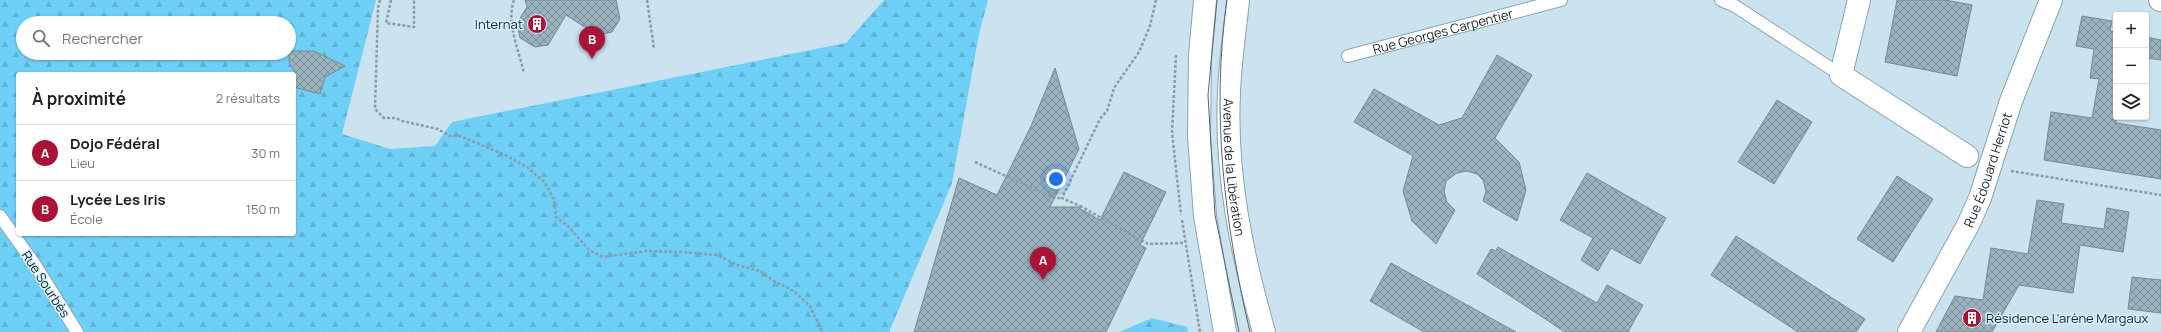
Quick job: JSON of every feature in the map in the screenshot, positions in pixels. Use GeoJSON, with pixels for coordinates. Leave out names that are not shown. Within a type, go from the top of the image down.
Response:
{"type":"FeatureCollection","features":[{"type":"Feature","properties":{"kind":"street"},"geometry":{"type":"LineString","coordinates":[[1205,0],[1200,55],[1199,136],[1205,216],[1225,332]]}},
{"type":"Feature","properties":{"kind":"street","name":"Avenue de la Libération"},"geometry":{"type":"LineString","coordinates":[[1238,0],[1228,95],[1232,175],[1236,212],[1264,332]]}},
{"type":"Feature","properties":{"kind":"street"},"geometry":{"type":"LineString","coordinates":[[1859,0],[1841,75],[1967,156]]}},
{"type":"Feature","properties":{"kind":"street","name":"Rue Édouard Herriot"},"geometry":{"type":"LineString","coordinates":[[1909,332],[1968,225],[1991,167],[2011,101],[2051,0]]}},
{"type":"Feature","properties":{"kind":"lane","name":"Rue Georges Carpentier"},"geometry":{"type":"LineString","coordinates":[[1348,56],[1561,0]]}},
{"type":"Feature","properties":{"kind":"lane"},"geometry":{"type":"LineString","coordinates":[[1721,0],[1735,6],[1841,75]]}},
{"type":"Feature","properties":{"kind":"lane","name":"Rue Sourbès"},"geometry":{"type":"LineString","coordinates":[[0,216],[35,266],[77,332]]}},
{"type":"Feature","properties":{"kind":"path"},"geometry":{"type":"LineString","coordinates":[[380,0],[378,8],[375,109],[384,118],[396,118],[402,121],[438,129],[450,136],[460,136],[527,166],[545,183],[554,199],[556,217],[569,227],[589,250],[603,257],[646,251],[717,255],[737,266],[760,271],[774,281],[795,292],[810,306],[822,332]]}},
{"type":"Feature","properties":{"kind":"path"},"geometry":{"type":"LineString","coordinates":[[391,0],[386,23],[414,27],[414,0]]}},
{"type":"Feature","properties":{"kind":"path"},"geometry":{"type":"LineString","coordinates":[[514,0],[511,9],[513,27],[524,72]]}},
{"type":"Feature","properties":{"kind":"path"},"geometry":{"type":"LineString","coordinates":[[647,0],[654,48]]}},
{"type":"Feature","properties":{"kind":"path"},"geometry":{"type":"LineString","coordinates":[[1062,198],[1100,119],[1107,111],[1114,88],[1139,52],[1150,26],[1156,0]]}},
{"type":"Feature","properties":{"kind":"path"},"geometry":{"type":"LineString","coordinates":[[976,162],[1054,198],[1062,198],[1148,244],[1184,242]]}},
{"type":"Feature","properties":{"kind":"path"},"geometry":{"type":"LineString","coordinates":[[1991,167],[2161,195]]}},
{"type":"Feature","properties":{"kind":"green space"},"geometry":{"type":"Polygon","coordinates":[[[0,0],[376,0],[342,134],[390,149],[435,146],[452,122],[846,43],[884,0],[988,0],[979,34],[952,183],[890,332],[0,332],[0,0]]]}},
{"type":"Feature","properties":{"kind":"green space"},"geometry":{"type":"Polygon","coordinates":[[[1152,318],[1187,327],[1188,332],[1119,332],[1152,318]]]}},
{"type":"Feature","properties":{"kind":"building","name":"Internat"},"geometry":{"type":"Polygon","coordinates":[[[525,0],[616,0],[620,19],[612,32],[597,35],[566,15],[548,45],[535,47],[520,38],[517,23],[527,7],[525,0]]]}},
{"type":"Feature","properties":{"kind":"building"},"geometry":{"type":"Polygon","coordinates":[[[1897,0],[1945,0],[1972,5],[1957,76],[1885,62],[1897,0]]]}},
{"type":"Feature","properties":{"kind":"building"},"geometry":{"type":"Polygon","coordinates":[[[2082,16],[2112,21],[2110,31],[2113,32],[2113,120],[2116,120],[2116,123],[2161,130],[2161,179],[2044,160],[2051,112],[2092,118],[2099,79],[2090,78],[2094,49],[2076,46],[2082,16]]]}},
{"type":"Feature","properties":{"kind":"building"},"geometry":{"type":"Polygon","coordinates":[[[2149,38],[2161,40],[2161,60],[2149,58],[2149,38]]]}},
{"type":"Feature","properties":{"kind":"building"},"geometry":{"type":"Polygon","coordinates":[[[296,51],[314,51],[345,66],[325,77],[320,94],[296,88],[296,72],[294,72],[289,60],[296,60],[296,51]]]}},
{"type":"Feature","properties":{"kind":"building"},"geometry":{"type":"Polygon","coordinates":[[[1497,55],[1532,75],[1495,138],[1519,162],[1526,190],[1517,221],[1483,201],[1486,191],[1483,180],[1477,174],[1467,171],[1457,173],[1446,181],[1444,192],[1447,202],[1455,210],[1436,244],[1412,221],[1403,191],[1413,156],[1354,122],[1374,89],[1439,125],[1462,118],[1497,55]]]}},
{"type":"Feature","properties":{"kind":"building"},"geometry":{"type":"Polygon","coordinates":[[[1055,68],[1079,149],[1050,207],[1077,207],[1100,220],[1124,172],[1166,192],[1140,245],[1146,248],[1106,332],[914,332],[959,178],[997,195],[1031,126],[1055,68]]]}},
{"type":"Feature","properties":{"kind":"building"},"geometry":{"type":"Polygon","coordinates":[[[1777,100],[1812,122],[1774,184],[1738,162],[1777,100]]]}},
{"type":"Feature","properties":{"kind":"building"},"geometry":{"type":"Polygon","coordinates":[[[1587,173],[1666,218],[1640,264],[1611,248],[1598,271],[1581,260],[1593,238],[1560,220],[1587,173]]]}},
{"type":"Feature","properties":{"kind":"building"},"geometry":{"type":"Polygon","coordinates":[[[1897,176],[1933,199],[1893,262],[1857,239],[1897,176]]]}},
{"type":"Feature","properties":{"kind":"building"},"geometry":{"type":"Polygon","coordinates":[[[2037,200],[2064,204],[2061,223],[2104,229],[2107,208],[2129,212],[2123,252],[2080,245],[2073,293],[2019,285],[1992,332],[1936,332],[1955,296],[1983,300],[1991,248],[2028,254],[2037,200]]]}},
{"type":"Feature","properties":{"kind":"building"},"geometry":{"type":"Polygon","coordinates":[[[1736,236],[1865,319],[1856,332],[1798,332],[1711,275],[1736,236]]]}},
{"type":"Feature","properties":{"kind":"building"},"geometry":{"type":"Polygon","coordinates":[[[1498,247],[1597,303],[1607,285],[1643,305],[1628,332],[1565,332],[1477,274],[1491,249],[1496,251],[1498,247]]]}},
{"type":"Feature","properties":{"kind":"building"},"geometry":{"type":"Polygon","coordinates":[[[1391,263],[1516,332],[1424,332],[1370,301],[1391,263]]]}},
{"type":"Feature","properties":{"kind":"building"},"geometry":{"type":"Polygon","coordinates":[[[2132,277],[2161,280],[2161,313],[2128,309],[2132,277]]]}},
{"type":"Feature","properties":{"kind":"tram line"},"geometry":{"type":"LineString","coordinates":[[1217,0],[1208,95],[1215,215],[1239,332]]}},
{"type":"Feature","properties":{"kind":"tram line"},"geometry":{"type":"LineString","coordinates":[[1227,0],[1222,42],[1220,125],[1227,208],[1233,249],[1250,332]]}},
{"type":"Feature","properties":{"kind":"place","name":"Internat"},"geometry":{"type":"Point","coordinates":[537,24]}},
{"type":"Feature","properties":{"kind":"place","name":"Lycée Les Iris"},"geometry":{"type":"Point","coordinates":[592,59]}},
{"type":"Feature","properties":{"kind":"place","name":"Dojo Fédéral"},"geometry":{"type":"Point","coordinates":[1043,280]}},
{"type":"Feature","properties":{"kind":"place","name":"Résidence L'arène Margaux"},"geometry":{"type":"Point","coordinates":[1972,318]}}]}
